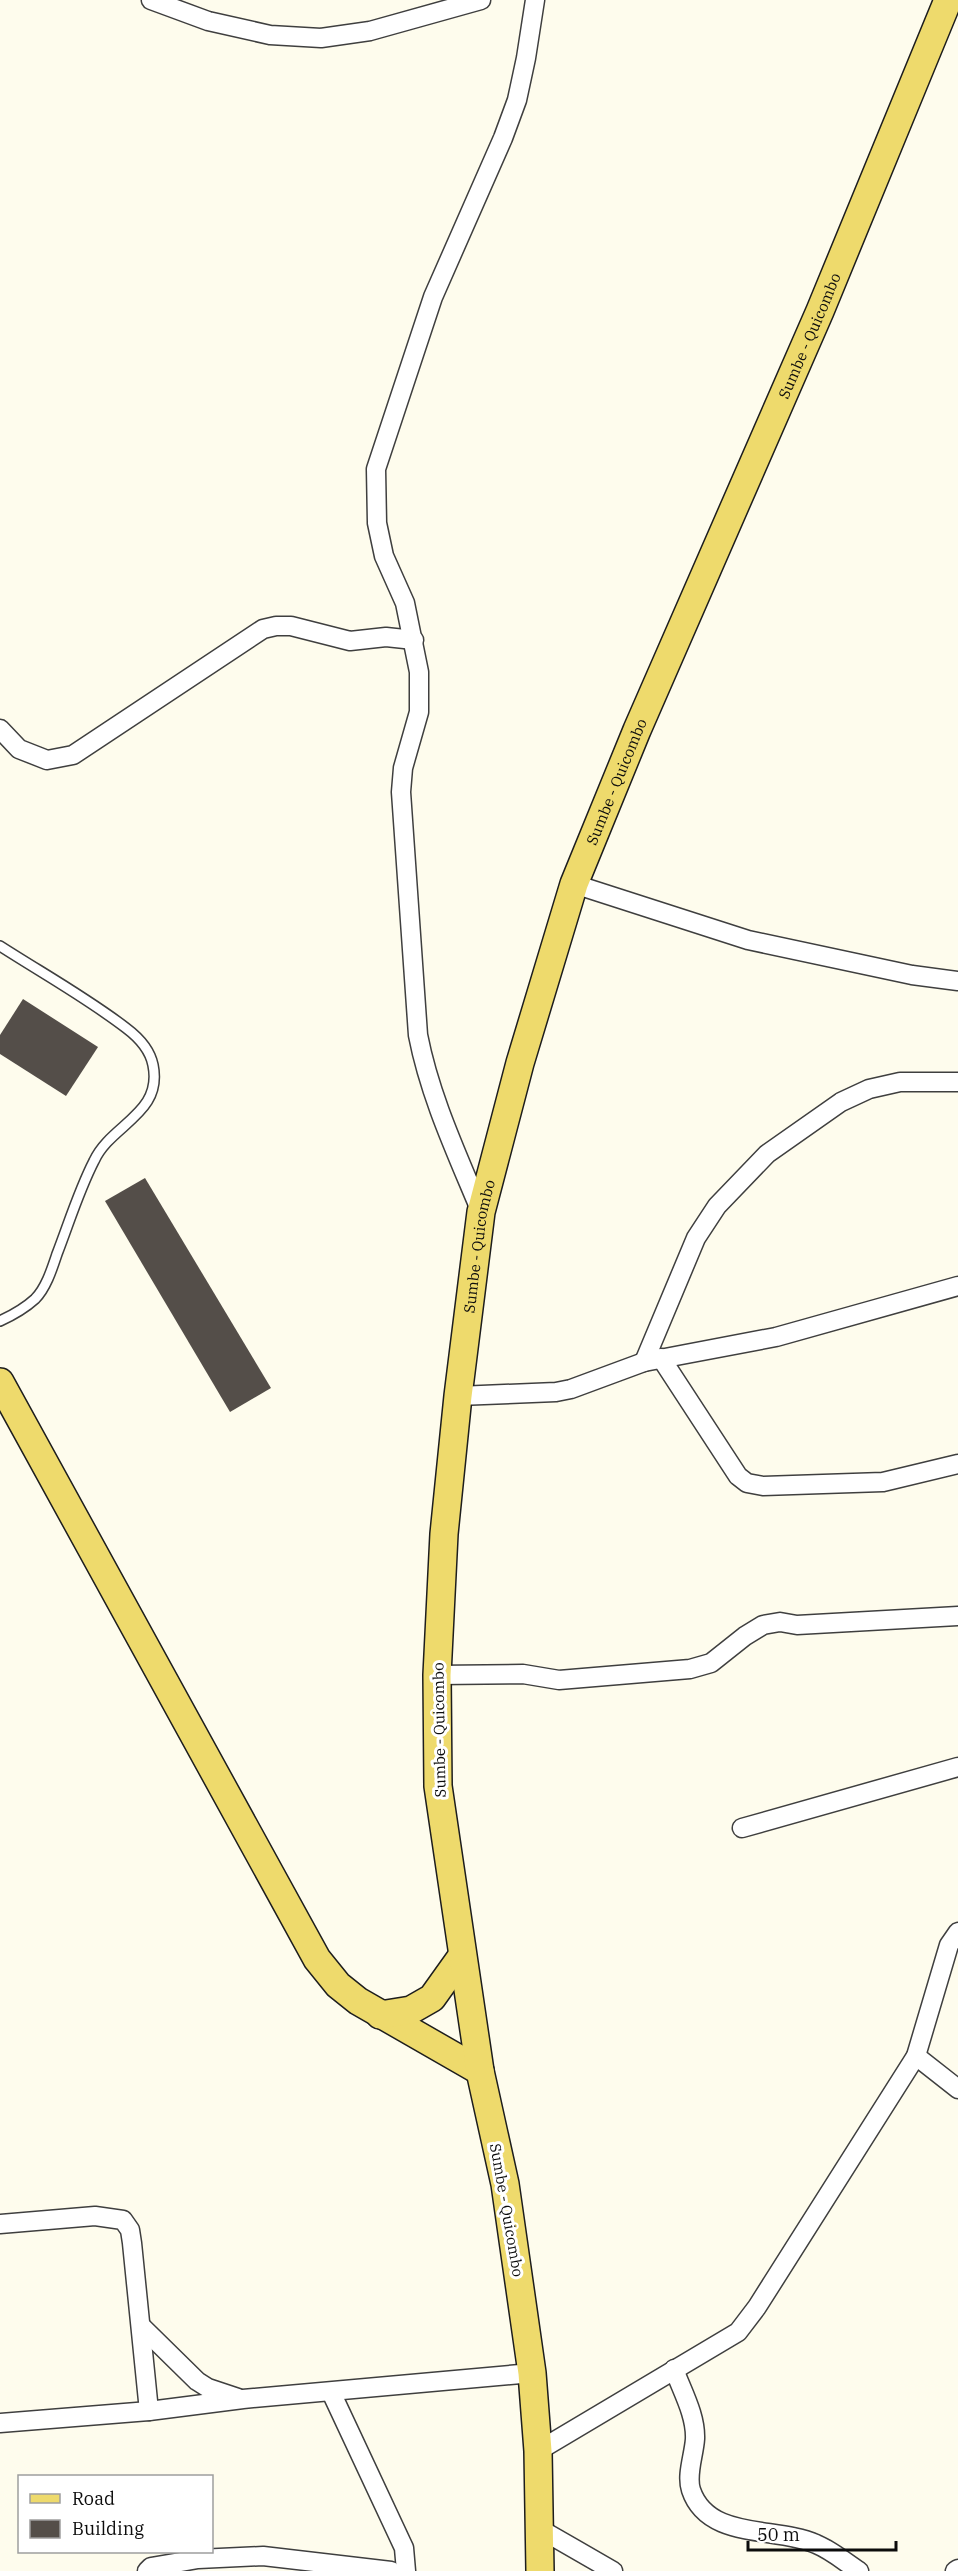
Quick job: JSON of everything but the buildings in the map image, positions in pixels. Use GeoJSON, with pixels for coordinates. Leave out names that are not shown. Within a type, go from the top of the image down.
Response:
{"type":"FeatureCollection","features":[{"type":"Feature","properties":{"kind":"main road","name":"Sumbe - Quicombo"},"geometry":{"type":"LineString","coordinates":[[540,2571],[538,2451],[532,2373],[505,2184],[480,2071],[438,1786],[437,1675],[444,1534],[458,1396],[481,1212],[520,1063],[574,884],[638,730],[820,312],[948,0]]}},
{"type":"Feature","properties":{"kind":"main road"},"geometry":{"type":"LineString","coordinates":[[0,1382],[317,1959],[338,1985],[358,2001],[480,2071]]}},
{"type":"Feature","properties":{"kind":"main road"},"geometry":{"type":"LineString","coordinates":[[380,2015],[411,2010],[432,1998],[462,1956]]}},
{"type":"Feature","properties":{"kind":"street"},"geometry":{"type":"LineString","coordinates":[[151,0],[208,21],[270,35],[321,38],[370,31],[481,0]]}},
{"type":"Feature","properties":{"kind":"street"},"geometry":{"type":"LineString","coordinates":[[481,1212],[442,1121],[418,1035],[401,792],[405,759],[419,712],[420,672],[405,603],[384,556],[377,523],[376,469],[433,297],[503,138],[517,100],[535,0]]}},
{"type":"Feature","properties":{"kind":"street"},"geometry":{"type":"LineString","coordinates":[[0,729],[19,749],[47,760],[73,755],[263,629],[276,626],[291,626],[350,641],[386,637],[414,640]]}},
{"type":"Feature","properties":{"kind":"street"},"geometry":{"type":"LineString","coordinates":[[574,884],[748,940],[912,975],[958,981]]}},
{"type":"Feature","properties":{"kind":"street"},"geometry":{"type":"LineString","coordinates":[[653,1360],[696,1238],[717,1206],[767,1154],[841,1102],[870,1089],[900,1082],[958,1082]]}},
{"type":"Feature","properties":{"kind":"street"},"geometry":{"type":"LineString","coordinates":[[458,1396],[556,1392],[571,1389],[653,1360],[776,1337],[958,1286]]}},
{"type":"Feature","properties":{"kind":"street"},"geometry":{"type":"LineString","coordinates":[[653,1360],[738,1476],[747,1483],[763,1486],[883,1482],[958,1464]]}},
{"type":"Feature","properties":{"kind":"street"},"geometry":{"type":"LineString","coordinates":[[437,1675],[523,1674],[559,1680],[690,1669],[711,1663],[763,1625],[780,1622],[797,1625],[958,1616]]}},
{"type":"Feature","properties":{"kind":"street"},"geometry":{"type":"LineString","coordinates":[[742,1828],[958,1767]]}},
{"type":"Feature","properties":{"kind":"street"},"geometry":{"type":"LineString","coordinates":[[538,2451],[738,2332],[757,2307],[916,2056],[950,1945],[958,1932]]}},
{"type":"Feature","properties":{"kind":"street"},"geometry":{"type":"LineString","coordinates":[[916,2056],[958,2089]]}},
{"type":"Feature","properties":{"kind":"street"},"geometry":{"type":"LineString","coordinates":[[0,2224],[95,2216],[123,2220],[130,2230],[132,2243],[149,2411]]}},
{"type":"Feature","properties":{"kind":"street"},"geometry":{"type":"LineString","coordinates":[[141,2326],[197,2381],[208,2388],[243,2399]]}},
{"type":"Feature","properties":{"kind":"street"},"geometry":{"type":"LineString","coordinates":[[674,2369],[693,2419],[695,2438],[690,2489],[701,2507],[717,2520],[739,2529],[792,2536],[816,2544],[859,2571]]}},
{"type":"Feature","properties":{"kind":"street"},"geometry":{"type":"LineString","coordinates":[[0,2423],[149,2411],[243,2399],[532,2373]]}},
{"type":"Feature","properties":{"kind":"street"},"geometry":{"type":"LineString","coordinates":[[331,2392],[404,2548],[406,2571]]}},
{"type":"Feature","properties":{"kind":"street"},"geometry":{"type":"LineString","coordinates":[[540,2529],[613,2571]]}},
{"type":"Feature","properties":{"kind":"street"},"geometry":{"type":"LineString","coordinates":[[147,2571],[152,2567],[198,2559],[263,2556],[391,2571]]}},
{"type":"Feature","properties":{"kind":"lane"},"geometry":{"type":"LineString","coordinates":[[0,945],[128,1029],[146,1048],[153,1065],[153,1081],[146,1107],[109,1138],[94,1159],[49,1275],[36,1298],[20,1311],[0,1321]]}}]}
